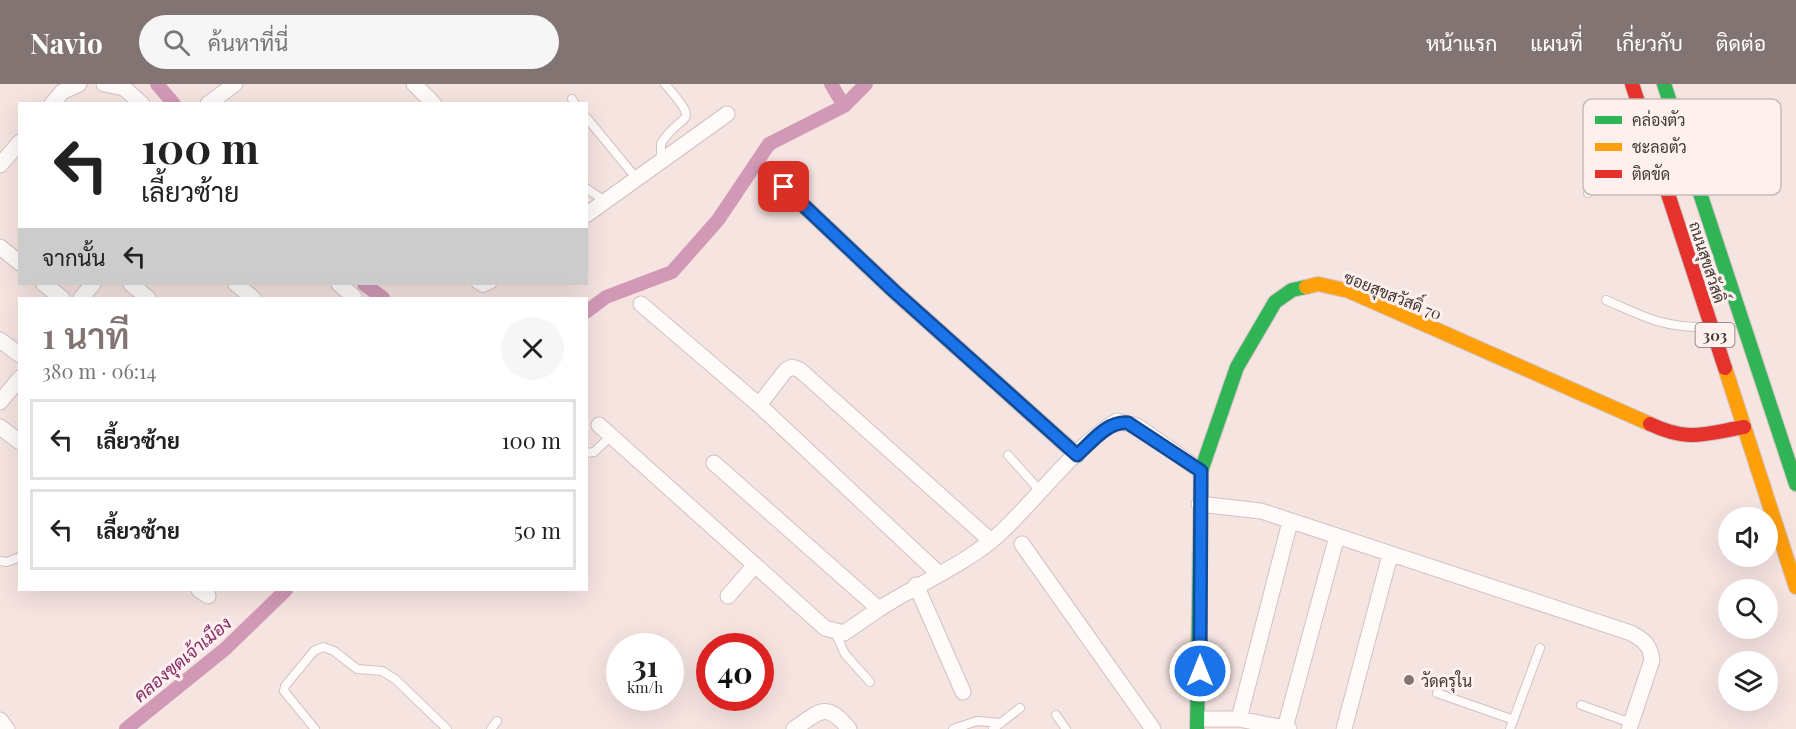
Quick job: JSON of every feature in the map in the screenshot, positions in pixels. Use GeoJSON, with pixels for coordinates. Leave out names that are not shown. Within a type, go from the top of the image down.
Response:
{"type":"FeatureCollection","features":[{"type":"Feature","properties":{"kind":"main road","name":"ถนนสุขสวัสดิ์"},"geometry":{"type":"LineString","coordinates":[[1632,84],[1637,99]]}},
{"type":"Feature","properties":{"kind":"main road","name":"ถนนสุขสวัสดิ์"},"geometry":{"type":"LineString","coordinates":[[1664,84],[1669,99]]}},
{"type":"Feature","properties":{"kind":"main road","name":"ถนนสุขสวัสดิ์"},"geometry":{"type":"LineString","coordinates":[[1669,195],[1796,587]]}},
{"type":"Feature","properties":{"kind":"main road","name":"ถนนสุขสวัสดิ์"},"geometry":{"type":"LineString","coordinates":[[1701,195],[1796,484]]}},
{"type":"Feature","properties":{"kind":"main road","name":"ซอยสุขสวัสดิ์ 70"},"geometry":{"type":"LineString","coordinates":[[1198,724],[1201,471],[1237,367],[1259,325],[1275,302],[1292,290],[1318,284],[1349,291],[1670,433],[1688,437],[1706,436],[1744,427]]}},
{"type":"Feature","properties":{"kind":"street"},"geometry":{"type":"LineString","coordinates":[[54,102],[62,92],[79,84]]}},
{"type":"Feature","properties":{"kind":"street"},"geometry":{"type":"LineString","coordinates":[[104,84],[124,88],[140,102]]}},
{"type":"Feature","properties":{"kind":"street"},"geometry":{"type":"LineString","coordinates":[[211,102],[235,84]]}},
{"type":"Feature","properties":{"kind":"street"},"geometry":{"type":"LineString","coordinates":[[414,84],[432,102]]}},
{"type":"Feature","properties":{"kind":"street"},"geometry":{"type":"LineString","coordinates":[[588,215],[727,114]]}},
{"type":"Feature","properties":{"kind":"street"},"geometry":{"type":"LineString","coordinates":[[0,165],[18,144]]}},
{"type":"Feature","properties":{"kind":"street"},"geometry":{"type":"LineString","coordinates":[[767,171],[895,292],[1077,455]]}},
{"type":"Feature","properties":{"kind":"street"},"geometry":{"type":"LineString","coordinates":[[0,247],[18,258]]}},
{"type":"Feature","properties":{"kind":"street"},"geometry":{"type":"LineString","coordinates":[[45,285],[61,297]]}},
{"type":"Feature","properties":{"kind":"street"},"geometry":{"type":"LineString","coordinates":[[82,297],[92,285]]}},
{"type":"Feature","properties":{"kind":"street"},"geometry":{"type":"LineString","coordinates":[[132,285],[147,297]]}},
{"type":"Feature","properties":{"kind":"street"},"geometry":{"type":"LineString","coordinates":[[237,285],[252,297]]}},
{"type":"Feature","properties":{"kind":"street"},"geometry":{"type":"LineString","coordinates":[[340,285],[354,297]]}},
{"type":"Feature","properties":{"kind":"street"},"geometry":{"type":"LineString","coordinates":[[641,304],[759,405],[938,573]]}},
{"type":"Feature","properties":{"kind":"street"},"geometry":{"type":"LineString","coordinates":[[0,340],[18,354]]}},
{"type":"Feature","properties":{"kind":"street"},"geometry":{"type":"LineString","coordinates":[[759,405],[786,370],[792,367],[800,370],[991,541]]}},
{"type":"Feature","properties":{"kind":"street"},"geometry":{"type":"LineString","coordinates":[[0,402],[18,380]]}},
{"type":"Feature","properties":{"kind":"street"},"geometry":{"type":"LineString","coordinates":[[599,425],[825,627],[835,632],[850,630],[916,585],[991,541],[1077,455],[1108,427],[1117,422],[1128,423],[1201,471]]}},
{"type":"Feature","properties":{"kind":"street"},"geometry":{"type":"LineString","coordinates":[[0,428],[18,441]]}},
{"type":"Feature","properties":{"kind":"street"},"geometry":{"type":"LineString","coordinates":[[714,463],[879,609]]}},
{"type":"Feature","properties":{"kind":"street"},"geometry":{"type":"LineString","coordinates":[[1199,504],[1261,511],[1631,633],[1644,640],[1651,650],[1652,660],[1630,726]]}},
{"type":"Feature","properties":{"kind":"street"},"geometry":{"type":"LineString","coordinates":[[1239,719],[1290,522]]}},
{"type":"Feature","properties":{"kind":"street"},"geometry":{"type":"LineString","coordinates":[[1198,724],[1239,719],[1287,728],[1337,536]]}},
{"type":"Feature","properties":{"kind":"street"},"geometry":{"type":"LineString","coordinates":[[1022,544],[1154,729]]}},
{"type":"Feature","properties":{"kind":"street"},"geometry":{"type":"LineString","coordinates":[[1344,729],[1390,555]]}},
{"type":"Feature","properties":{"kind":"street"},"geometry":{"type":"LineString","coordinates":[[728,596],[755,565]]}},
{"type":"Feature","properties":{"kind":"street"},"geometry":{"type":"LineString","coordinates":[[916,585],[963,692]]}},
{"type":"Feature","properties":{"kind":"street"},"geometry":{"type":"LineString","coordinates":[[794,729],[820,711],[830,711],[837,714],[849,729]]}},
{"type":"Feature","properties":{"kind":"street"},"geometry":{"type":"LineString","coordinates":[[0,720],[8,729]]}},
{"type":"Feature","properties":{"kind":"lane"},"geometry":{"type":"LineString","coordinates":[[661,162],[661,144],[684,122],[686,114],[684,106],[664,84]]}},
{"type":"Feature","properties":{"kind":"lane"},"geometry":{"type":"LineString","coordinates":[[588,119],[637,179]]}},
{"type":"Feature","properties":{"kind":"lane"},"geometry":{"type":"LineString","coordinates":[[588,189],[606,202]]}},
{"type":"Feature","properties":{"kind":"lane"},"geometry":{"type":"LineString","coordinates":[[1606,300],[1660,324],[1677,327],[1712,327]]}},
{"type":"Feature","properties":{"kind":"lane"},"geometry":{"type":"LineString","coordinates":[[588,453],[594,452],[610,437]]}},
{"type":"Feature","properties":{"kind":"lane"},"geometry":{"type":"LineString","coordinates":[[1008,455],[1041,493]]}},
{"type":"Feature","properties":{"kind":"lane"},"geometry":{"type":"LineString","coordinates":[[0,561],[7,562],[18,558]]}},
{"type":"Feature","properties":{"kind":"lane"},"geometry":{"type":"LineString","coordinates":[[835,632],[845,654],[870,682]]}},
{"type":"Feature","properties":{"kind":"lane"},"geometry":{"type":"LineString","coordinates":[[315,729],[284,691],[285,686],[314,651],[323,647],[334,651],[357,669],[382,671],[395,679],[447,729]]}},
{"type":"Feature","properties":{"kind":"lane"},"geometry":{"type":"LineString","coordinates":[[1510,729],[1540,648]]}},
{"type":"Feature","properties":{"kind":"lane"},"geometry":{"type":"LineString","coordinates":[[1437,693],[1514,720]]}},
{"type":"Feature","properties":{"kind":"lane"},"geometry":{"type":"LineString","coordinates":[[1581,705],[1630,726]]}},
{"type":"Feature","properties":{"kind":"lane"},"geometry":{"type":"LineString","coordinates":[[993,729],[1020,708]]}},
{"type":"Feature","properties":{"kind":"lane"},"geometry":{"type":"LineString","coordinates":[[1056,715],[1066,729]]}},
{"type":"Feature","properties":{"kind":"lane"},"geometry":{"type":"LineString","coordinates":[[491,729],[497,721]]}},
{"type":"Feature","properties":{"kind":"lane"},"geometry":{"type":"LineString","coordinates":[[953,729],[977,721],[1001,723]]}},
{"type":"Feature","properties":{"kind":"waterway"},"geometry":{"type":"LineString","coordinates":[[157,84],[172,102]]}},
{"type":"Feature","properties":{"kind":"waterway"},"geometry":{"type":"LineString","coordinates":[[831,84],[844,106]]}},
{"type":"Feature","properties":{"kind":"waterway","name":"คลองขุดเจ้าเมือง"},"geometry":{"type":"LineString","coordinates":[[588,310],[606,297],[672,272],[718,220],[769,144],[844,106],[866,84]]}},
{"type":"Feature","properties":{"kind":"waterway"},"geometry":{"type":"LineString","coordinates":[[365,285],[382,297]]}},
{"type":"Feature","properties":{"kind":"waterway","name":"คลองขุดเจ้าเมือง"},"geometry":{"type":"LineString","coordinates":[[126,729],[225,649],[285,591]]}},
{"type":"Feature","properties":{"kind":"traffic: fast"},"geometry":{"type":"LineString","coordinates":[[1664,84],[1669,99]]}},
{"type":"Feature","properties":{"kind":"traffic: fast"},"geometry":{"type":"LineString","coordinates":[[1701,195],[1796,484]]}},
{"type":"Feature","properties":{"kind":"traffic: fast"},"geometry":{"type":"LineString","coordinates":[[1197,729],[1201,471],[1237,367],[1275,302],[1292,290],[1306,287]]}},
{"type":"Feature","properties":{"kind":"traffic: slow"},"geometry":{"type":"LineString","coordinates":[[1306,287],[1318,284],[1349,291],[1650,424]]}},
{"type":"Feature","properties":{"kind":"traffic: slow"},"geometry":{"type":"LineString","coordinates":[[1725,368],[1796,587]]}},
{"type":"Feature","properties":{"kind":"traffic: jam"},"geometry":{"type":"LineString","coordinates":[[1632,84],[1637,99]]}},
{"type":"Feature","properties":{"kind":"traffic: jam"},"geometry":{"type":"LineString","coordinates":[[1668,195],[1725,368]]}},
{"type":"Feature","properties":{"kind":"traffic: jam"},"geometry":{"type":"LineString","coordinates":[[1650,424],[1663,430],[1686,435],[1707,434],[1744,427]]}},
{"type":"Feature","properties":{"kind":"place","name":"วัดครุใน"},"geometry":{"type":"Point","coordinates":[1409,680]}},
{"type":"Feature","properties":{"kind":"route"},"geometry":{"type":"LineString","coordinates":[[784,187],[895,292],[1077,455],[1108,427],[1117,422],[1128,423],[1137,426],[1201,471],[1199,504],[1200,671]]}}]}
